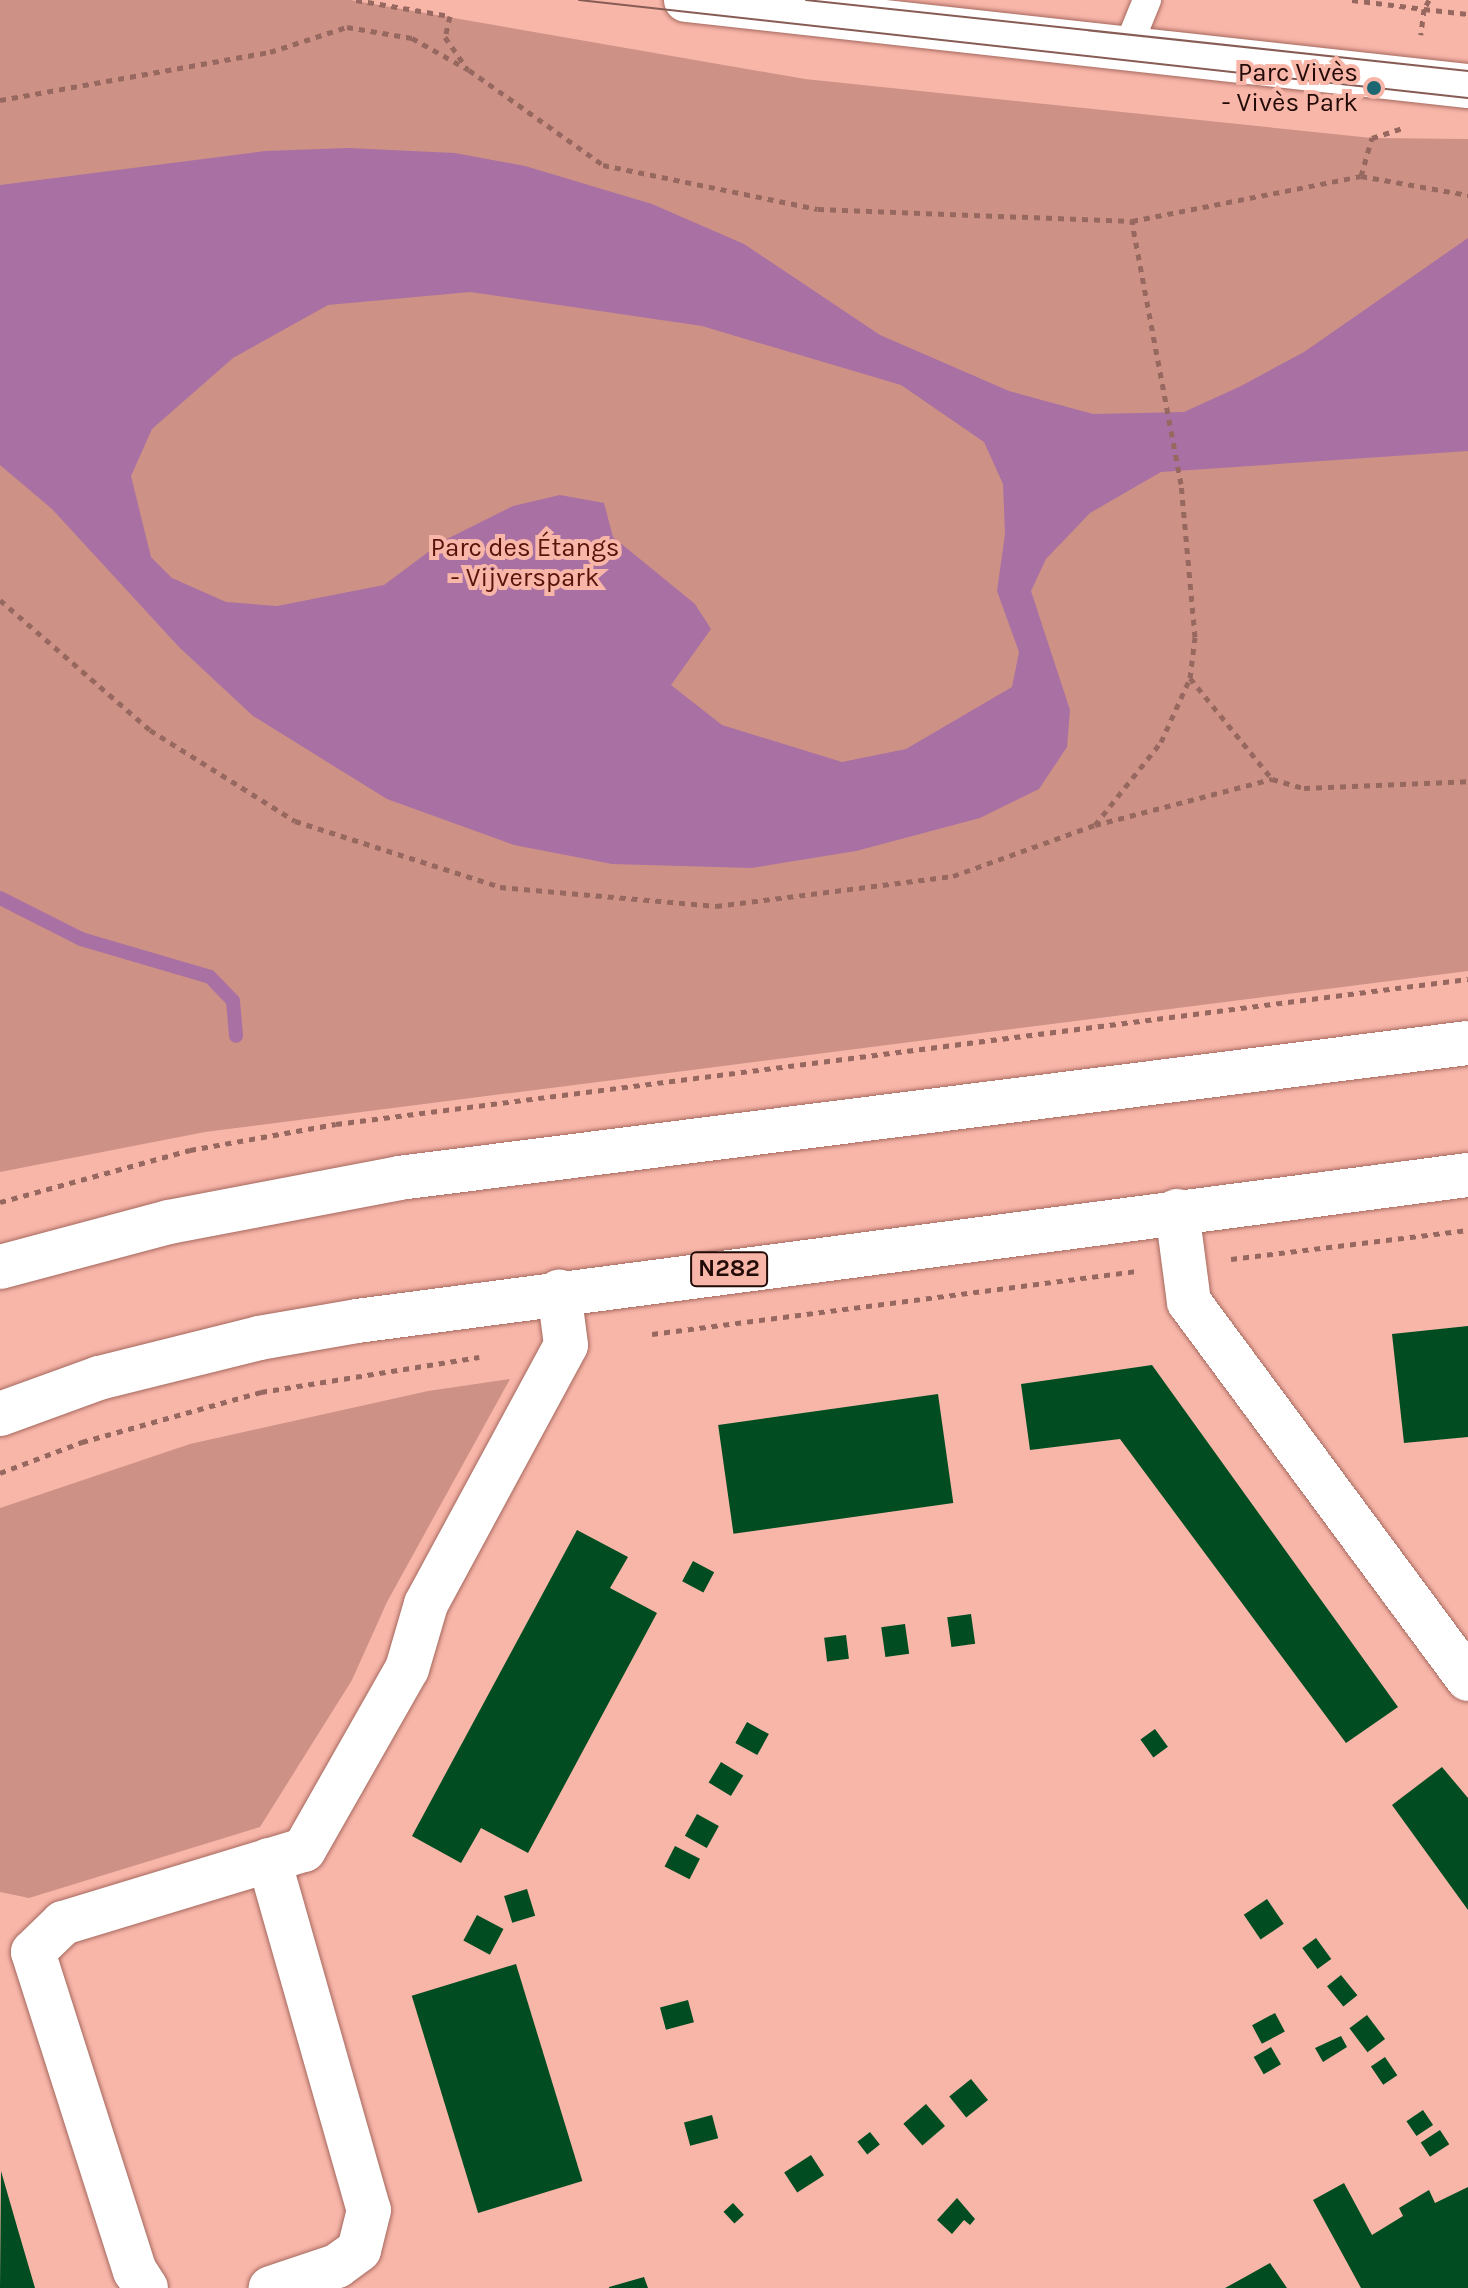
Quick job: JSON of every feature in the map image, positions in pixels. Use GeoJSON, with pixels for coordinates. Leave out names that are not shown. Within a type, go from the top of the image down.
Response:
{"type":"FeatureCollection","features":[{"type":"Feature","properties":{"kind":"street"},"geometry":{"type":"LineString","coordinates":[[686,0],[843,9],[1127,49],[1468,86]]}},
{"type":"Feature","properties":{"kind":"street"},"geometry":{"type":"LineString","coordinates":[[0,1267],[169,1222],[399,1178],[1468,1043]]}},
{"type":"Feature","properties":{"kind":"street","name":"N282"},"geometry":{"type":"LineString","coordinates":[[0,1414],[99,1378],[259,1338],[559,1291],[1468,1175]]}},
{"type":"Feature","properties":{"kind":"street"},"geometry":{"type":"LineString","coordinates":[[1177,1211],[1189,1302],[1468,1679]]}},
{"type":"Feature","properties":{"kind":"street"},"geometry":{"type":"LineString","coordinates":[[146,2288],[135,2271],[17,1946],[63,1923],[304,1850],[407,1669],[426,1604],[566,1345],[559,1291]]}},
{"type":"Feature","properties":{"kind":"street"},"geometry":{"type":"LineString","coordinates":[[269,1860],[369,2210],[359,2250],[337,2266],[271,2288]]}},
{"type":"Feature","properties":{"kind":"lane"},"geometry":{"type":"LineString","coordinates":[[1127,49],[1147,0]]}},
{"type":"Feature","properties":{"kind":"path"},"geometry":{"type":"LineString","coordinates":[[356,0],[450,16],[445,37],[469,70]]}},
{"type":"Feature","properties":{"kind":"path"},"geometry":{"type":"LineString","coordinates":[[1429,0],[1424,9],[1468,14]]}},
{"type":"Feature","properties":{"kind":"path"},"geometry":{"type":"LineString","coordinates":[[0,100],[270,52],[347,27],[412,38],[469,70],[603,165],[818,209],[1132,221],[1361,176],[1468,195]]}},
{"type":"Feature","properties":{"kind":"path"},"geometry":{"type":"LineString","coordinates":[[1361,176],[1372,138],[1408,126]]}},
{"type":"Feature","properties":{"kind":"path"},"geometry":{"type":"LineString","coordinates":[[1095,825],[1161,742],[1190,678],[1195,637],[1181,484],[1170,406],[1132,221]]}},
{"type":"Feature","properties":{"kind":"path"},"geometry":{"type":"LineString","coordinates":[[0,600],[150,730],[295,821],[500,887],[716,906],[953,876],[1095,825],[1272,779],[1304,788],[1468,781]]}},
{"type":"Feature","properties":{"kind":"path"},"geometry":{"type":"LineString","coordinates":[[1190,678],[1272,779]]}},
{"type":"Feature","properties":{"kind":"path"},"geometry":{"type":"LineString","coordinates":[[0,1202],[190,1150],[336,1124],[1468,979]]}},
{"type":"Feature","properties":{"kind":"path"},"geometry":{"type":"LineString","coordinates":[[645,1335],[1468,1230]]}},
{"type":"Feature","properties":{"kind":"path"},"geometry":{"type":"LineString","coordinates":[[0,1473],[96,1438],[261,1392],[491,1355]]}},
{"type":"Feature","properties":{"kind":"green space","name":"Parc des Étangs - Vijverspark"},"geometry":{"type":"Polygon","coordinates":[[[0,0],[350,0],[805,79],[1372,138],[1468,139],[1468,971],[205,1132],[0,1172],[0,0]]]}},
{"type":"Feature","properties":{"kind":"green space"},"geometry":{"type":"Polygon","coordinates":[[[510,1379],[387,1602],[352,1680],[260,1827],[29,1898],[0,1892],[0,1508],[190,1444],[428,1391],[510,1379]]]}},
{"type":"Feature","properties":{"kind":"shaded area"},"geometry":{"type":"Polygon","coordinates":[[[348,148],[455,153],[525,166],[652,204],[744,244],[880,335],[1009,391],[1093,414],[1184,412],[1241,386],[1304,352],[1468,238],[1468,451],[1161,472],[1090,513],[1046,559],[1031,591],[1070,710],[1067,747],[1039,789],[980,818],[856,851],[751,868],[612,864],[514,845],[387,799],[253,716],[179,647],[52,509],[0,465],[0,185],[265,151],[348,148]],[[470,292],[328,305],[233,358],[152,429],[131,476],[151,557],[172,578],[226,602],[277,606],[384,585],[443,541],[513,506],[560,495],[604,503],[613,537],[695,604],[711,629],[671,685],[722,725],[842,762],[906,749],[1012,687],[1019,652],[997,591],[1005,534],[1003,484],[984,442],[901,385],[702,326],[470,292]]]}},
{"type":"Feature","properties":{"kind":"building"},"geometry":{"type":"Polygon","coordinates":[[[1468,1326],[1468,1437],[1404,1443],[1392,1334],[1468,1326]]]}},
{"type":"Feature","properties":{"kind":"building"},"geometry":{"type":"Polygon","coordinates":[[[1152,1365],[1398,1707],[1346,1743],[1120,1439],[1030,1450],[1021,1384],[1152,1365]]]}},
{"type":"Feature","properties":{"kind":"building"},"geometry":{"type":"Polygon","coordinates":[[[938,1394],[953,1503],[733,1534],[718,1425],[938,1394]]]}},
{"type":"Feature","properties":{"kind":"building"},"geometry":{"type":"Polygon","coordinates":[[[577,1530],[628,1557],[610,1588],[657,1613],[528,1853],[481,1828],[461,1863],[412,1836],[577,1530]]]}},
{"type":"Feature","properties":{"kind":"building"},"geometry":{"type":"Polygon","coordinates":[[[693,1561],[714,1572],[703,1593],[682,1581],[693,1561]]]}},
{"type":"Feature","properties":{"kind":"building"},"geometry":{"type":"Polygon","coordinates":[[[971,1614],[975,1644],[951,1647],[947,1617],[971,1614]]]}},
{"type":"Feature","properties":{"kind":"building"},"geometry":{"type":"Polygon","coordinates":[[[905,1624],[909,1654],[885,1657],[881,1627],[905,1624]]]}},
{"type":"Feature","properties":{"kind":"building"},"geometry":{"type":"Polygon","coordinates":[[[846,1635],[849,1659],[827,1662],[824,1638],[846,1635]]]}},
{"type":"Feature","properties":{"kind":"building"},"geometry":{"type":"Polygon","coordinates":[[[747,1722],[769,1734],[757,1755],[735,1743],[747,1722]]]}},
{"type":"Feature","properties":{"kind":"building"},"geometry":{"type":"Polygon","coordinates":[[[1155,1729],[1168,1747],[1153,1757],[1140,1740],[1155,1729]]]}},
{"type":"Feature","properties":{"kind":"building"},"geometry":{"type":"Polygon","coordinates":[[[721,1762],[743,1775],[731,1796],[709,1783],[721,1762]]]}},
{"type":"Feature","properties":{"kind":"building"},"geometry":{"type":"Polygon","coordinates":[[[1442,1767],[1468,1798],[1468,1910],[1392,1805],[1442,1767]]]}},
{"type":"Feature","properties":{"kind":"building"},"geometry":{"type":"Polygon","coordinates":[[[697,1814],[719,1826],[707,1848],[685,1836],[697,1814]]]}},
{"type":"Feature","properties":{"kind":"building"},"geometry":{"type":"Polygon","coordinates":[[[675,1846],[700,1859],[690,1879],[665,1866],[675,1846]]]}},
{"type":"Feature","properties":{"kind":"building"},"geometry":{"type":"Polygon","coordinates":[[[527,1889],[535,1916],[512,1923],[504,1896],[527,1889]]]}},
{"type":"Feature","properties":{"kind":"building"},"geometry":{"type":"Polygon","coordinates":[[[1267,1899],[1284,1924],[1261,1940],[1244,1915],[1267,1899]]]}},
{"type":"Feature","properties":{"kind":"building"},"geometry":{"type":"Polygon","coordinates":[[[477,1915],[503,1929],[490,1955],[463,1941],[477,1915]]]}},
{"type":"Feature","properties":{"kind":"building"},"geometry":{"type":"Polygon","coordinates":[[[1316,1938],[1331,1959],[1318,1969],[1302,1948],[1316,1938]]]}},
{"type":"Feature","properties":{"kind":"building"},"geometry":{"type":"Polygon","coordinates":[[[516,1964],[582,2181],[478,2213],[412,1996],[516,1964]]]}},
{"type":"Feature","properties":{"kind":"building"},"geometry":{"type":"Polygon","coordinates":[[[1341,1975],[1357,1995],[1343,2007],[1327,1986],[1341,1975]]]}},
{"type":"Feature","properties":{"kind":"building"},"geometry":{"type":"Polygon","coordinates":[[[688,2000],[694,2022],[666,2030],[660,2008],[688,2000]]]}},
{"type":"Feature","properties":{"kind":"building"},"geometry":{"type":"Polygon","coordinates":[[[1275,2013],[1285,2032],[1262,2044],[1252,2025],[1275,2013]]]}},
{"type":"Feature","properties":{"kind":"building"},"geometry":{"type":"Polygon","coordinates":[[[1367,2015],[1385,2039],[1367,2052],[1349,2028],[1367,2015]]]}},
{"type":"Feature","properties":{"kind":"building"},"geometry":{"type":"Polygon","coordinates":[[[1341,2036],[1347,2047],[1323,2062],[1315,2048],[1341,2036]]]}},
{"type":"Feature","properties":{"kind":"building"},"geometry":{"type":"Polygon","coordinates":[[[1271,2047],[1281,2064],[1264,2074],[1254,2057],[1271,2047]]]}},
{"type":"Feature","properties":{"kind":"building"},"geometry":{"type":"Polygon","coordinates":[[[1385,2057],[1397,2075],[1383,2085],[1371,2067],[1385,2057]]]}},
{"type":"Feature","properties":{"kind":"building"},"geometry":{"type":"Polygon","coordinates":[[[971,2079],[988,2100],[966,2118],[949,2097],[971,2079]]]}},
{"type":"Feature","properties":{"kind":"building"},"geometry":{"type":"Polygon","coordinates":[[[926,2104],[945,2126],[922,2146],[903,2124],[926,2104]]]}},
{"type":"Feature","properties":{"kind":"building"},"geometry":{"type":"Polygon","coordinates":[[[1423,2110],[1433,2125],[1416,2136],[1406,2121],[1423,2110]]]}},
{"type":"Feature","properties":{"kind":"building"},"geometry":{"type":"Polygon","coordinates":[[[712,2115],[718,2138],[690,2146],[684,2123],[712,2115]]]}},
{"type":"Feature","properties":{"kind":"building"},"geometry":{"type":"Polygon","coordinates":[[[1440,2130],[1449,2144],[1430,2157],[1421,2143],[1440,2130]]]}},
{"type":"Feature","properties":{"kind":"building"},"geometry":{"type":"Polygon","coordinates":[[[870,2132],[880,2145],[867,2154],[857,2142],[870,2132]]]}},
{"type":"Feature","properties":{"kind":"building"},"geometry":{"type":"Polygon","coordinates":[[[811,2155],[824,2175],[797,2193],[784,2172],[811,2155]]]}},
{"type":"Feature","properties":{"kind":"building"},"geometry":{"type":"Polygon","coordinates":[[[1,2171],[18,2230],[35,2288],[0,2288],[1,2171]]]}},
{"type":"Feature","properties":{"kind":"building"},"geometry":{"type":"Polygon","coordinates":[[[1344,2183],[1372,2235],[1403,2216],[1399,2208],[1429,2190],[1435,2203],[1468,2187],[1468,2288],[1361,2288],[1313,2200],[1344,2183]]]}},
{"type":"Feature","properties":{"kind":"building"},"geometry":{"type":"Polygon","coordinates":[[[957,2198],[975,2219],[970,2225],[964,2220],[952,2234],[937,2220],[957,2198]]]}},
{"type":"Feature","properties":{"kind":"building"},"geometry":{"type":"Polygon","coordinates":[[[733,2203],[744,2215],[734,2224],[723,2212],[733,2203]]]}},
{"type":"Feature","properties":{"kind":"building"},"geometry":{"type":"Polygon","coordinates":[[[1270,2263],[1287,2288],[1225,2288],[1245,2277],[1270,2263]]]}},
{"type":"Feature","properties":{"kind":"building"},"geometry":{"type":"Polygon","coordinates":[[[644,2277],[648,2288],[609,2288],[609,2287],[644,2277]]]}},
{"type":"Feature","properties":{"kind":"waterway"},"geometry":{"type":"LineString","coordinates":[[0,898],[81,939],[210,977],[233,1001],[236,1036]]}},
{"type":"Feature","properties":{"kind":"tram line"},"geometry":{"type":"LineString","coordinates":[[579,0],[1468,98]]}},
{"type":"Feature","properties":{"kind":"tram line"},"geometry":{"type":"LineString","coordinates":[[806,0],[1468,71]]}},
{"type":"Feature","properties":{"kind":"place","name":"Parc Vivès - Vivès Park"},"geometry":{"type":"Point","coordinates":[1374,88]}}]}
